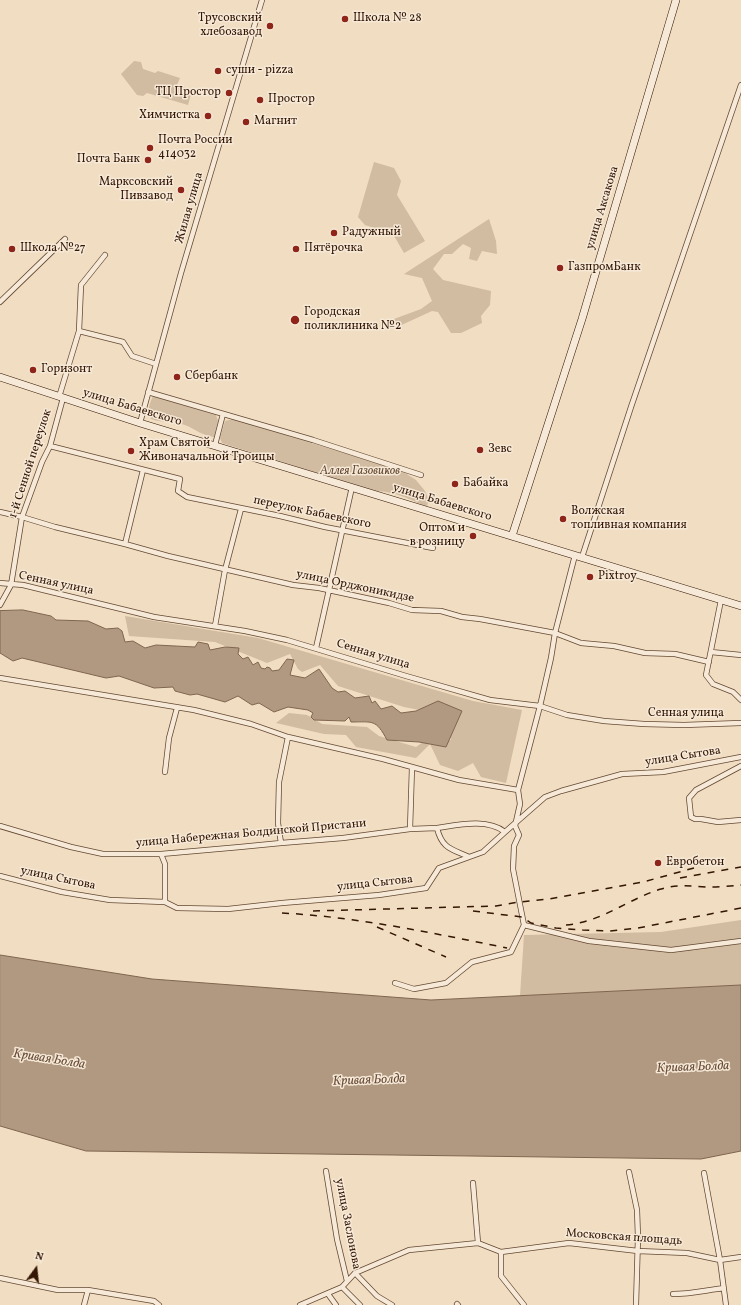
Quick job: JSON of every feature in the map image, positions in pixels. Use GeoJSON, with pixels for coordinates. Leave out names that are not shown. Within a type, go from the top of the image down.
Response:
{"type":"FeatureCollection","features":[{"type":"Feature","properties":{"kind":"main road","name":"улица Аксакова"},"geometry":{"type":"LineString","coordinates":[[512,536],[582,319],[676,0]]}},
{"type":"Feature","properties":{"kind":"main road","name":"улица Бабаевского"},"geometry":{"type":"LineString","coordinates":[[0,377],[140,423],[741,606]]}},
{"type":"Feature","properties":{"kind":"street","name":"Жилая улица"},"geometry":{"type":"LineString","coordinates":[[140,423],[181,273],[262,0]]}},
{"type":"Feature","properties":{"kind":"street"},"geometry":{"type":"LineString","coordinates":[[395,983],[414,989],[446,983],[472,962],[511,952],[524,925],[513,869],[514,846],[519,835],[516,822],[520,804],[518,790],[540,706],[555,633],[578,556],[631,407],[741,85]]}},
{"type":"Feature","properties":{"kind":"street"},"geometry":{"type":"LineString","coordinates":[[0,302],[64,239]]}},
{"type":"Feature","properties":{"kind":"street","name":"1-й Сенной переулок"},"geometry":{"type":"LineString","coordinates":[[0,605],[11,585],[22,517],[42,462],[50,446],[79,331],[81,285],[105,255]]}},
{"type":"Feature","properties":{"kind":"street"},"geometry":{"type":"LineString","coordinates":[[79,331],[123,342],[132,356],[156,364]]}},
{"type":"Feature","properties":{"kind":"street"},"geometry":{"type":"LineString","coordinates":[[148,392],[421,475]]}},
{"type":"Feature","properties":{"kind":"street"},"geometry":{"type":"LineString","coordinates":[[215,445],[223,414]]}},
{"type":"Feature","properties":{"kind":"street"},"geometry":{"type":"LineString","coordinates":[[50,446],[143,470],[125,544]]}},
{"type":"Feature","properties":{"kind":"street","name":"переулок Бабаевского"},"geometry":{"type":"LineString","coordinates":[[143,470],[180,479],[178,491],[187,498],[280,516],[325,528],[433,548]]}},
{"type":"Feature","properties":{"kind":"street"},"geometry":{"type":"LineString","coordinates":[[316,648],[330,590],[341,530],[352,487]]}},
{"type":"Feature","properties":{"kind":"street"},"geometry":{"type":"LineString","coordinates":[[215,626],[225,570],[241,509]]}},
{"type":"Feature","properties":{"kind":"street","name":"улица Орджоникидзе"},"geometry":{"type":"LineString","coordinates":[[0,512],[168,556],[293,585],[330,590],[389,603],[412,610],[441,611],[462,617],[555,633],[581,643],[614,646],[645,653],[675,654],[709,662]]}},
{"type":"Feature","properties":{"kind":"street","name":"Сенная улица"},"geometry":{"type":"LineString","coordinates":[[0,583],[23,585],[154,617],[215,626],[287,640],[490,700],[540,706],[566,715],[604,721],[644,724],[684,725],[741,723]]}},
{"type":"Feature","properties":{"kind":"street"},"geometry":{"type":"LineString","coordinates":[[722,600],[706,675],[713,684],[734,692],[741,700]]}},
{"type":"Feature","properties":{"kind":"street"},"geometry":{"type":"LineString","coordinates":[[712,652],[741,654]]}},
{"type":"Feature","properties":{"kind":"street"},"geometry":{"type":"LineString","coordinates":[[0,678],[177,708],[251,724],[288,737],[459,780],[518,790]]}},
{"type":"Feature","properties":{"kind":"street"},"geometry":{"type":"LineString","coordinates":[[164,772],[169,738],[177,708]]}},
{"type":"Feature","properties":{"kind":"street"},"geometry":{"type":"LineString","coordinates":[[280,843],[278,824],[279,782],[288,737]]}},
{"type":"Feature","properties":{"kind":"street","name":"улица Сытова"},"geometry":{"type":"LineString","coordinates":[[0,876],[62,892],[110,900],[165,902],[177,908],[228,909],[379,895],[426,888],[439,868],[483,852],[545,797],[622,774],[663,772],[741,757]]}},
{"type":"Feature","properties":{"kind":"street"},"geometry":{"type":"LineString","coordinates":[[741,766],[696,790],[688,798],[691,817],[695,820],[701,819],[718,822],[741,820]]}},
{"type":"Feature","properties":{"kind":"street"},"geometry":{"type":"LineString","coordinates":[[410,829],[412,767]]}},
{"type":"Feature","properties":{"kind":"street","name":"улица Набережная Болдинской Пристани"},"geometry":{"type":"LineString","coordinates":[[0,826],[71,847],[103,854],[161,854],[343,838],[410,829],[437,828],[478,823],[500,828],[505,832]]}},
{"type":"Feature","properties":{"kind":"street"},"geometry":{"type":"LineString","coordinates":[[437,828],[440,838],[446,846],[470,857]]}},
{"type":"Feature","properties":{"kind":"street"},"geometry":{"type":"LineString","coordinates":[[161,854],[165,864],[165,902]]}},
{"type":"Feature","properties":{"kind":"street"},"geometry":{"type":"LineString","coordinates":[[524,925],[588,941],[671,950],[741,941]]}},
{"type":"Feature","properties":{"kind":"street","name":"улица Заслонова"},"geometry":{"type":"LineString","coordinates":[[326,1171],[337,1239],[347,1281]]}},
{"type":"Feature","properties":{"kind":"street"},"geometry":{"type":"LineString","coordinates":[[629,1172],[637,1210],[638,1251],[636,1305]]}},
{"type":"Feature","properties":{"kind":"street"},"geometry":{"type":"LineString","coordinates":[[704,1173],[720,1260],[726,1305]]}},
{"type":"Feature","properties":{"kind":"street"},"geometry":{"type":"LineString","coordinates":[[473,1183],[478,1243]]}},
{"type":"Feature","properties":{"kind":"street","name":"Московская площадь"},"geometry":{"type":"LineString","coordinates":[[342,1287],[355,1273],[409,1250],[478,1243],[500,1252],[569,1243],[638,1251],[687,1253],[720,1260],[741,1257]]}},
{"type":"Feature","properties":{"kind":"street"},"geometry":{"type":"LineString","coordinates":[[500,1252],[501,1276],[524,1305]]}},
{"type":"Feature","properties":{"kind":"street"},"geometry":{"type":"LineString","coordinates":[[355,1273],[377,1296],[392,1305]]}},
{"type":"Feature","properties":{"kind":"street"},"geometry":{"type":"LineString","coordinates":[[0,1278],[58,1290],[88,1290],[154,1301],[159,1305]]}},
{"type":"Feature","properties":{"kind":"street"},"geometry":{"type":"LineString","coordinates":[[300,1305],[342,1287]]}},
{"type":"Feature","properties":{"kind":"street","name":"улица Заслонова"},"geometry":{"type":"LineString","coordinates":[[342,1287],[360,1305]]}},
{"type":"Feature","properties":{"kind":"street"},"geometry":{"type":"LineString","coordinates":[[673,1294],[691,1294],[699,1291],[724,1288]]}},
{"type":"Feature","properties":{"kind":"street"},"geometry":{"type":"LineString","coordinates":[[84,1305],[88,1290]]}},
{"type":"Feature","properties":{"kind":"street"},"geometry":{"type":"LineString","coordinates":[[328,1294],[336,1305]]}},
{"type":"Feature","properties":{"kind":"green space"},"geometry":{"type":"Polygon","coordinates":[[[134,61],[141,62],[143,69],[155,73],[158,71],[180,78],[177,85],[192,90],[188,105],[147,93],[143,96],[137,95],[121,74],[134,61]]]}},
{"type":"Feature","properties":{"kind":"green space"},"geometry":{"type":"Polygon","coordinates":[[[374,162],[394,168],[401,181],[397,195],[425,241],[404,253],[393,234],[365,225],[358,217],[374,162]]]}},
{"type":"Feature","properties":{"kind":"green space"},"geometry":{"type":"Polygon","coordinates":[[[489,219],[496,241],[497,254],[482,251],[477,261],[469,259],[471,248],[463,244],[452,254],[444,254],[433,269],[443,280],[491,291],[490,305],[481,316],[482,323],[461,333],[451,333],[438,312],[432,311],[397,327],[394,319],[421,309],[432,301],[422,278],[404,274],[489,219]]]}},
{"type":"Feature","properties":{"kind":"green space"},"geometry":{"type":"Polygon","coordinates":[[[153,396],[216,415],[218,421],[214,437],[203,434],[185,425],[151,419],[149,408],[153,396]]]}},
{"type":"Feature","properties":{"kind":"green space","name":"Аллея Газовиков"},"geometry":{"type":"Polygon","coordinates":[[[233,419],[405,473],[416,480],[425,491],[429,500],[427,506],[396,494],[374,491],[222,443],[220,438],[225,421],[233,419]]]}},
{"type":"Feature","properties":{"kind":"green space"},"geometry":{"type":"Polygon","coordinates":[[[125,616],[258,638],[473,701],[522,710],[506,783],[481,777],[473,763],[458,771],[440,765],[430,744],[416,758],[356,747],[346,735],[324,734],[276,723],[289,713],[307,715],[322,724],[367,727],[379,736],[416,747],[430,737],[451,740],[440,714],[404,707],[338,686],[320,665],[302,672],[298,669],[290,654],[267,663],[215,642],[129,636],[125,616]]]}},
{"type":"Feature","properties":{"kind":"green space"},"geometry":{"type":"Polygon","coordinates":[[[741,920],[741,985],[520,996],[524,935],[661,932],[741,920]]]}},
{"type":"Feature","properties":{"kind":"water"},"geometry":{"type":"Polygon","coordinates":[[[23,610],[51,616],[56,620],[88,621],[106,629],[118,628],[122,631],[125,642],[133,641],[145,648],[156,645],[195,647],[198,642],[208,644],[210,650],[225,647],[239,648],[238,654],[243,659],[248,657],[253,665],[258,662],[261,668],[265,669],[267,667],[272,671],[279,670],[287,659],[294,660],[290,675],[305,678],[319,669],[332,688],[338,692],[345,691],[355,698],[369,696],[372,703],[375,701],[381,709],[392,706],[401,713],[416,711],[438,701],[462,711],[446,747],[419,742],[387,740],[377,725],[369,722],[351,722],[349,717],[345,721],[314,720],[311,717],[313,713],[308,710],[288,707],[274,712],[259,703],[252,705],[238,696],[225,702],[197,694],[190,695],[175,691],[173,687],[154,688],[119,676],[106,678],[22,658],[13,661],[0,653],[0,611],[23,610]]]}},
{"type":"Feature","properties":{"kind":"water","name":"Кривая Болда"},"geometry":{"type":"Polygon","coordinates":[[[0,955],[152,979],[431,1000],[741,985],[741,1151],[701,1159],[86,1151],[0,1126],[0,955]]]}},
{"type":"Feature","properties":{"kind":"railway"},"geometry":{"type":"LineString","coordinates":[[680,878],[741,867]]}},
{"type":"Feature","properties":{"kind":"railway"},"geometry":{"type":"LineString","coordinates":[[313,911],[496,906],[549,899],[643,882],[694,868]]}},
{"type":"Feature","properties":{"kind":"railway"},"geometry":{"type":"LineString","coordinates":[[566,925],[591,920],[637,898],[667,887],[741,885]]}},
{"type":"Feature","properties":{"kind":"railway"},"geometry":{"type":"LineString","coordinates":[[473,911],[522,917],[531,923],[556,928],[610,931],[638,928],[741,908]]}},
{"type":"Feature","properties":{"kind":"railway"},"geometry":{"type":"LineString","coordinates":[[282,913],[367,922],[423,931],[507,948]]}},
{"type":"Feature","properties":{"kind":"railway"},"geometry":{"type":"LineString","coordinates":[[377,927],[446,957]]}},
{"type":"Feature","properties":{"kind":"place","name":"Школа № 28"},"geometry":{"type":"Point","coordinates":[345,19]}},
{"type":"Feature","properties":{"kind":"place","name":"Трусовский хлебозавод"},"geometry":{"type":"Point","coordinates":[270,26]}},
{"type":"Feature","properties":{"kind":"place","name":"суши - pizza"},"geometry":{"type":"Point","coordinates":[218,71]}},
{"type":"Feature","properties":{"kind":"place","name":"ТЦ Простор"},"geometry":{"type":"Point","coordinates":[229,93]}},
{"type":"Feature","properties":{"kind":"place","name":"Простор"},"geometry":{"type":"Point","coordinates":[260,100]}},
{"type":"Feature","properties":{"kind":"place","name":"Химчистка"},"geometry":{"type":"Point","coordinates":[208,116]}},
{"type":"Feature","properties":{"kind":"place","name":"Магнит"},"geometry":{"type":"Point","coordinates":[246,122]}},
{"type":"Feature","properties":{"kind":"place","name":"Почта России 414032"},"geometry":{"type":"Point","coordinates":[150,148]}},
{"type":"Feature","properties":{"kind":"place","name":"Почта Банк"},"geometry":{"type":"Point","coordinates":[148,160]}},
{"type":"Feature","properties":{"kind":"place","name":"Марксовский Пивзавод"},"geometry":{"type":"Point","coordinates":[181,190]}},
{"type":"Feature","properties":{"kind":"place","name":"Радужный"},"geometry":{"type":"Point","coordinates":[334,233]}},
{"type":"Feature","properties":{"kind":"place","name":"Школа №27"},"geometry":{"type":"Point","coordinates":[12,249]}},
{"type":"Feature","properties":{"kind":"place","name":"Пятёрочка"},"geometry":{"type":"Point","coordinates":[296,249]}},
{"type":"Feature","properties":{"kind":"place","name":"ГазпромБанк"},"geometry":{"type":"Point","coordinates":[560,268]}},
{"type":"Feature","properties":{"kind":"place","name":"Городская поликлиника №2"},"geometry":{"type":"Point","coordinates":[295,320]}},
{"type":"Feature","properties":{"kind":"place","name":"Горизонт"},"geometry":{"type":"Point","coordinates":[33,370]}},
{"type":"Feature","properties":{"kind":"place","name":"Сбербанк"},"geometry":{"type":"Point","coordinates":[177,377]}},
{"type":"Feature","properties":{"kind":"place","name":"Зевс"},"geometry":{"type":"Point","coordinates":[480,450]}},
{"type":"Feature","properties":{"kind":"place","name":"Храм Святой Живоначальной Троицы"},"geometry":{"type":"Point","coordinates":[131,451]}},
{"type":"Feature","properties":{"kind":"place","name":"Бабайка"},"geometry":{"type":"Point","coordinates":[455,484]}},
{"type":"Feature","properties":{"kind":"place","name":"Волжская топливная компания"},"geometry":{"type":"Point","coordinates":[563,519]}},
{"type":"Feature","properties":{"kind":"place","name":"Оптом и в розницу"},"geometry":{"type":"Point","coordinates":[473,536]}},
{"type":"Feature","properties":{"kind":"place","name":"Pixtroy"},"geometry":{"type":"Point","coordinates":[590,577]}},
{"type":"Feature","properties":{"kind":"place","name":"Евробетон"},"geometry":{"type":"Point","coordinates":[658,863]}}]}
